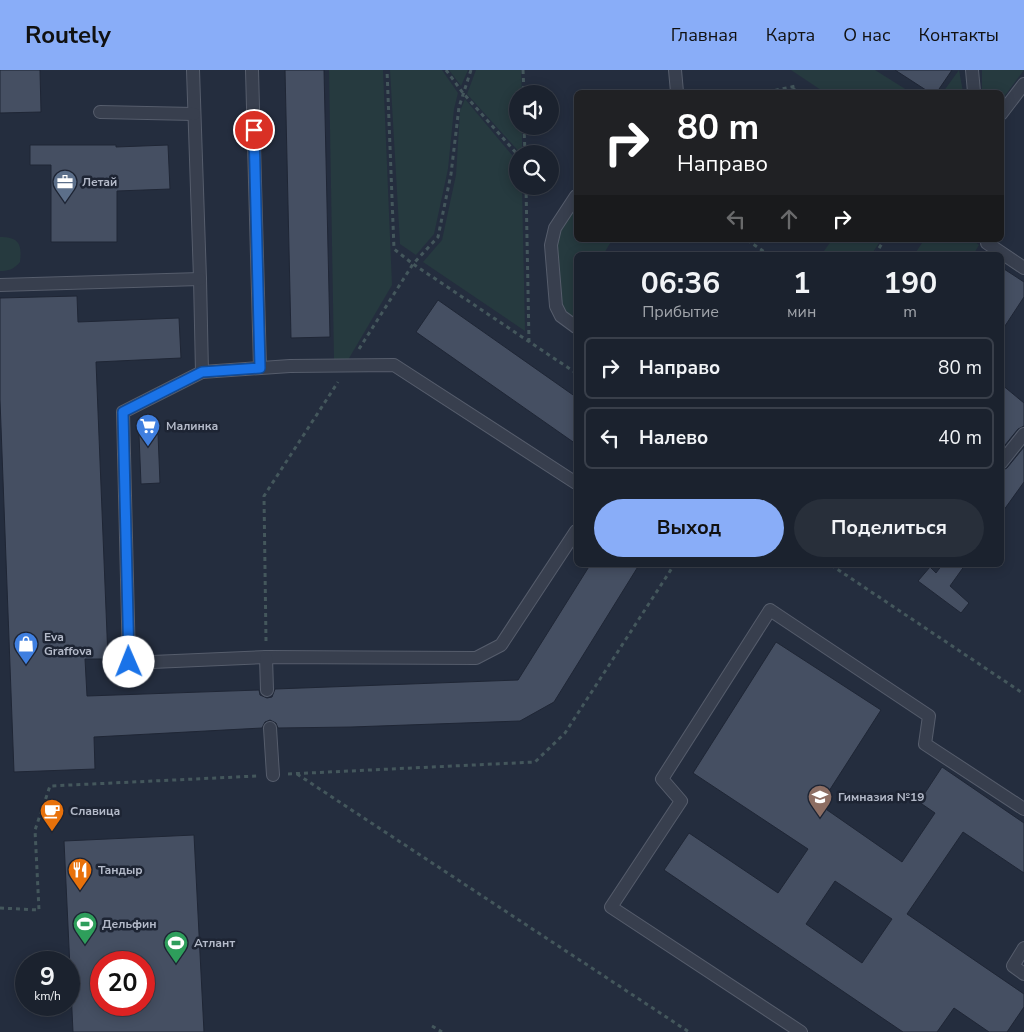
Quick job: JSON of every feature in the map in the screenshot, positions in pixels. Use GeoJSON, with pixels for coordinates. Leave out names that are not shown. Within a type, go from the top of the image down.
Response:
{"type":"FeatureCollection","features":[{"type":"Feature","properties":{"kind":"lane"},"geometry":{"type":"LineString","coordinates":[[193,70],[202,372]]}},
{"type":"Feature","properties":{"kind":"lane"},"geometry":{"type":"LineString","coordinates":[[252,70],[260,368]]}},
{"type":"Feature","properties":{"kind":"lane"},"geometry":{"type":"LineString","coordinates":[[675,70],[676,90]]}},
{"type":"Feature","properties":{"kind":"lane"},"geometry":{"type":"LineString","coordinates":[[972,70],[974,90]]}},
{"type":"Feature","properties":{"kind":"lane"},"geometry":{"type":"LineString","coordinates":[[1004,110],[1024,84]]}},
{"type":"Feature","properties":{"kind":"lane"},"geometry":{"type":"LineString","coordinates":[[100,112],[194,114]]}},
{"type":"Feature","properties":{"kind":"lane"},"geometry":{"type":"LineString","coordinates":[[574,199],[555,228],[551,245],[556,306],[561,316],[574,326]]}},
{"type":"Feature","properties":{"kind":"lane"},"geometry":{"type":"LineString","coordinates":[[1004,256],[1024,268]]}},
{"type":"Feature","properties":{"kind":"lane"},"geometry":{"type":"LineString","coordinates":[[0,284],[200,279]]}},
{"type":"Feature","properties":{"kind":"lane"},"geometry":{"type":"LineString","coordinates":[[574,482],[394,365],[348,367],[290,366],[202,372],[123,412],[129,662],[266,657],[476,658],[501,645],[574,534]]}},
{"type":"Feature","properties":{"kind":"lane"},"geometry":{"type":"LineString","coordinates":[[1004,459],[1024,434]]}},
{"type":"Feature","properties":{"kind":"lane"},"geometry":{"type":"LineString","coordinates":[[801,1032],[784,1027],[612,906],[681,801],[662,779],[770,610],[929,716],[924,744],[1024,809]]}},
{"type":"Feature","properties":{"kind":"lane"},"geometry":{"type":"LineString","coordinates":[[266,657],[267,690]]}},
{"type":"Feature","properties":{"kind":"lane"},"geometry":{"type":"LineString","coordinates":[[270,728],[273,775]]}},
{"type":"Feature","properties":{"kind":"lane"},"geometry":{"type":"LineString","coordinates":[[1024,948],[1013,966],[1024,974]]}},
{"type":"Feature","properties":{"kind":"path"},"geometry":{"type":"LineString","coordinates":[[387,70],[394,249],[413,264],[574,372]]}},
{"type":"Feature","properties":{"kind":"path"},"geometry":{"type":"LineString","coordinates":[[446,70],[463,93],[509,145]]}},
{"type":"Feature","properties":{"kind":"path"},"geometry":{"type":"LineString","coordinates":[[266,657],[264,496],[413,264],[438,237],[451,174],[459,106],[471,70]]}},
{"type":"Feature","properties":{"kind":"path"},"geometry":{"type":"LineString","coordinates":[[523,70],[524,85]]}},
{"type":"Feature","properties":{"kind":"path"},"geometry":{"type":"LineString","coordinates":[[777,90],[796,86],[793,90]]}},
{"type":"Feature","properties":{"kind":"path"},"geometry":{"type":"LineString","coordinates":[[526,195],[529,342]]}},
{"type":"Feature","properties":{"kind":"path"},"geometry":{"type":"LineString","coordinates":[[750,242],[765,252]]}},
{"type":"Feature","properties":{"kind":"path"},"geometry":{"type":"LineString","coordinates":[[0,908],[39,910],[35,830],[50,786],[535,762],[565,733],[673,567]]}},
{"type":"Feature","properties":{"kind":"path"},"geometry":{"type":"LineString","coordinates":[[834,567],[1024,694]]}},
{"type":"Feature","properties":{"kind":"path"},"geometry":{"type":"LineString","coordinates":[[296,774],[689,1032]]}},
{"type":"Feature","properties":{"kind":"path"},"geometry":{"type":"LineString","coordinates":[[432,1026],[442,1032]]}},
{"type":"Feature","properties":{"kind":"green space"},"geometry":{"type":"Polygon","coordinates":[[[329,70],[383,70],[392,285],[348,360],[334,360],[329,70]]]}},
{"type":"Feature","properties":{"kind":"green space"},"geometry":{"type":"Polygon","coordinates":[[[390,70],[442,70],[458,93],[454,109],[448,169],[434,234],[416,255],[400,244],[390,70]]]}},
{"type":"Feature","properties":{"kind":"green space"},"geometry":{"type":"Polygon","coordinates":[[[449,70],[468,70],[461,86],[449,70]]]}},
{"type":"Feature","properties":{"kind":"green space"},"geometry":{"type":"Polygon","coordinates":[[[476,70],[521,70],[522,85],[509,85],[509,135],[522,135],[522,145],[513,145],[467,94],[476,70]]]}},
{"type":"Feature","properties":{"kind":"green space"},"geometry":{"type":"Polygon","coordinates":[[[791,70],[875,70],[907,90],[821,90],[791,70]]]}},
{"type":"Feature","properties":{"kind":"green space"},"geometry":{"type":"Polygon","coordinates":[[[959,70],[963,90],[944,90],[959,70]]]}},
{"type":"Feature","properties":{"kind":"green space"},"geometry":{"type":"Polygon","coordinates":[[[982,70],[1024,70],[1004,97],[1004,90],[982,90],[982,70]]]}},
{"type":"Feature","properties":{"kind":"green space"},"geometry":{"type":"Polygon","coordinates":[[[465,99],[509,151],[509,195],[522,195],[525,331],[423,262],[442,240],[456,175],[460,111],[465,99]]]}},
{"type":"Feature","properties":{"kind":"green space"},"geometry":{"type":"Polygon","coordinates":[[[574,208],[574,242],[611,242],[605,252],[574,252],[574,320],[564,312],[560,283],[557,247],[559,231],[574,208]]]}},
{"type":"Feature","properties":{"kind":"green space"},"geometry":{"type":"Polygon","coordinates":[[[0,237],[11,238],[20,246],[20,262],[9,270],[0,271],[0,237]]]}},
{"type":"Feature","properties":{"kind":"green space"},"geometry":{"type":"Polygon","coordinates":[[[831,242],[880,242],[873,252],[823,252],[831,242]]]}},
{"type":"Feature","properties":{"kind":"green space"},"geometry":{"type":"Polygon","coordinates":[[[923,242],[975,242],[979,245],[975,252],[916,252],[923,242]]]}},
{"type":"Feature","properties":{"kind":"building"},"geometry":{"type":"Polygon","coordinates":[[[0,70],[40,70],[41,112],[0,113],[0,70]]]}},
{"type":"Feature","properties":{"kind":"building"},"geometry":{"type":"Polygon","coordinates":[[[285,70],[324,70],[330,337],[291,338],[285,70]]]}},
{"type":"Feature","properties":{"kind":"building"},"geometry":{"type":"Polygon","coordinates":[[[895,70],[952,70],[938,90],[926,90],[895,70]]]}},
{"type":"Feature","properties":{"kind":"building"},"geometry":{"type":"Polygon","coordinates":[[[30,145],[116,145],[116,147],[168,145],[170,189],[117,191],[117,242],[51,242],[51,165],[30,165],[30,145]]]}},
{"type":"Feature","properties":{"kind":"building"},"geometry":{"type":"Polygon","coordinates":[[[1004,269],[1024,282],[1024,297],[1004,327],[1004,269]]]}},
{"type":"Feature","properties":{"kind":"building"},"geometry":{"type":"Polygon","coordinates":[[[77,296],[78,322],[179,318],[181,358],[96,362],[108,659],[85,659],[87,696],[259,690],[260,695],[267,698],[272,697],[275,689],[518,680],[589,567],[638,567],[554,702],[520,721],[278,728],[276,723],[270,720],[265,722],[262,728],[94,737],[95,769],[14,772],[0,400],[0,298],[77,296]]]}},
{"type":"Feature","properties":{"kind":"building"},"geometry":{"type":"Polygon","coordinates":[[[438,300],[574,396],[574,443],[416,332],[438,300]]]}},
{"type":"Feature","properties":{"kind":"building"},"geometry":{"type":"Polygon","coordinates":[[[1004,386],[1024,403],[1024,426],[1018,429],[1004,446],[1004,386]]]}},
{"type":"Feature","properties":{"kind":"building"},"geometry":{"type":"Polygon","coordinates":[[[158,434],[160,483],[141,484],[139,435],[158,434]]]}},
{"type":"Feature","properties":{"kind":"building"},"geometry":{"type":"Polygon","coordinates":[[[1024,447],[1024,482],[1004,510],[1004,470],[1024,447]]]}},
{"type":"Feature","properties":{"kind":"building"},"geometry":{"type":"Polygon","coordinates":[[[930,567],[936,573],[940,567],[964,567],[950,586],[969,603],[961,613],[918,581],[930,567]]]}},
{"type":"Feature","properties":{"kind":"building"},"geometry":{"type":"Polygon","coordinates":[[[776,642],[881,710],[820,805],[902,862],[935,813],[919,802],[942,767],[1024,823],[1024,873],[963,832],[907,914],[1024,994],[1024,1007],[1007,1032],[989,1032],[954,1008],[937,1032],[903,1032],[664,870],[689,833],[778,893],[808,849],[693,773],[776,642]],[[835,881],[806,924],[862,963],[892,919],[835,881]]]}},
{"type":"Feature","properties":{"kind":"building"},"geometry":{"type":"Polygon","coordinates":[[[194,835],[204,1032],[73,1032],[72,1016],[80,1016],[80,951],[69,951],[64,841],[194,835]]]}},
{"type":"Feature","properties":{"kind":"place","name":"Летай"},"geometry":{"type":"Point","coordinates":[65,203]}},
{"type":"Feature","properties":{"kind":"place","name":"Малинка"},"geometry":{"type":"Point","coordinates":[148,447]}},
{"type":"Feature","properties":{"kind":"place","name":"Eva Graffova"},"geometry":{"type":"Point","coordinates":[26,665]}},
{"type":"Feature","properties":{"kind":"place","name":"Гимназия №19"},"geometry":{"type":"Point","coordinates":[820,818]}},
{"type":"Feature","properties":{"kind":"place","name":"Славица"},"geometry":{"type":"Point","coordinates":[52,832]}},
{"type":"Feature","properties":{"kind":"place","name":"Тандыр"},"geometry":{"type":"Point","coordinates":[80,891]}},
{"type":"Feature","properties":{"kind":"place","name":"Дельфин"},"geometry":{"type":"Point","coordinates":[85,945]}},
{"type":"Feature","properties":{"kind":"place","name":"Атлант"},"geometry":{"type":"Point","coordinates":[176,964]}},
{"type":"Feature","properties":{"kind":"route"},"geometry":{"type":"LineString","coordinates":[[129,662],[123,412],[202,372],[260,368],[254,130]]}}]}
